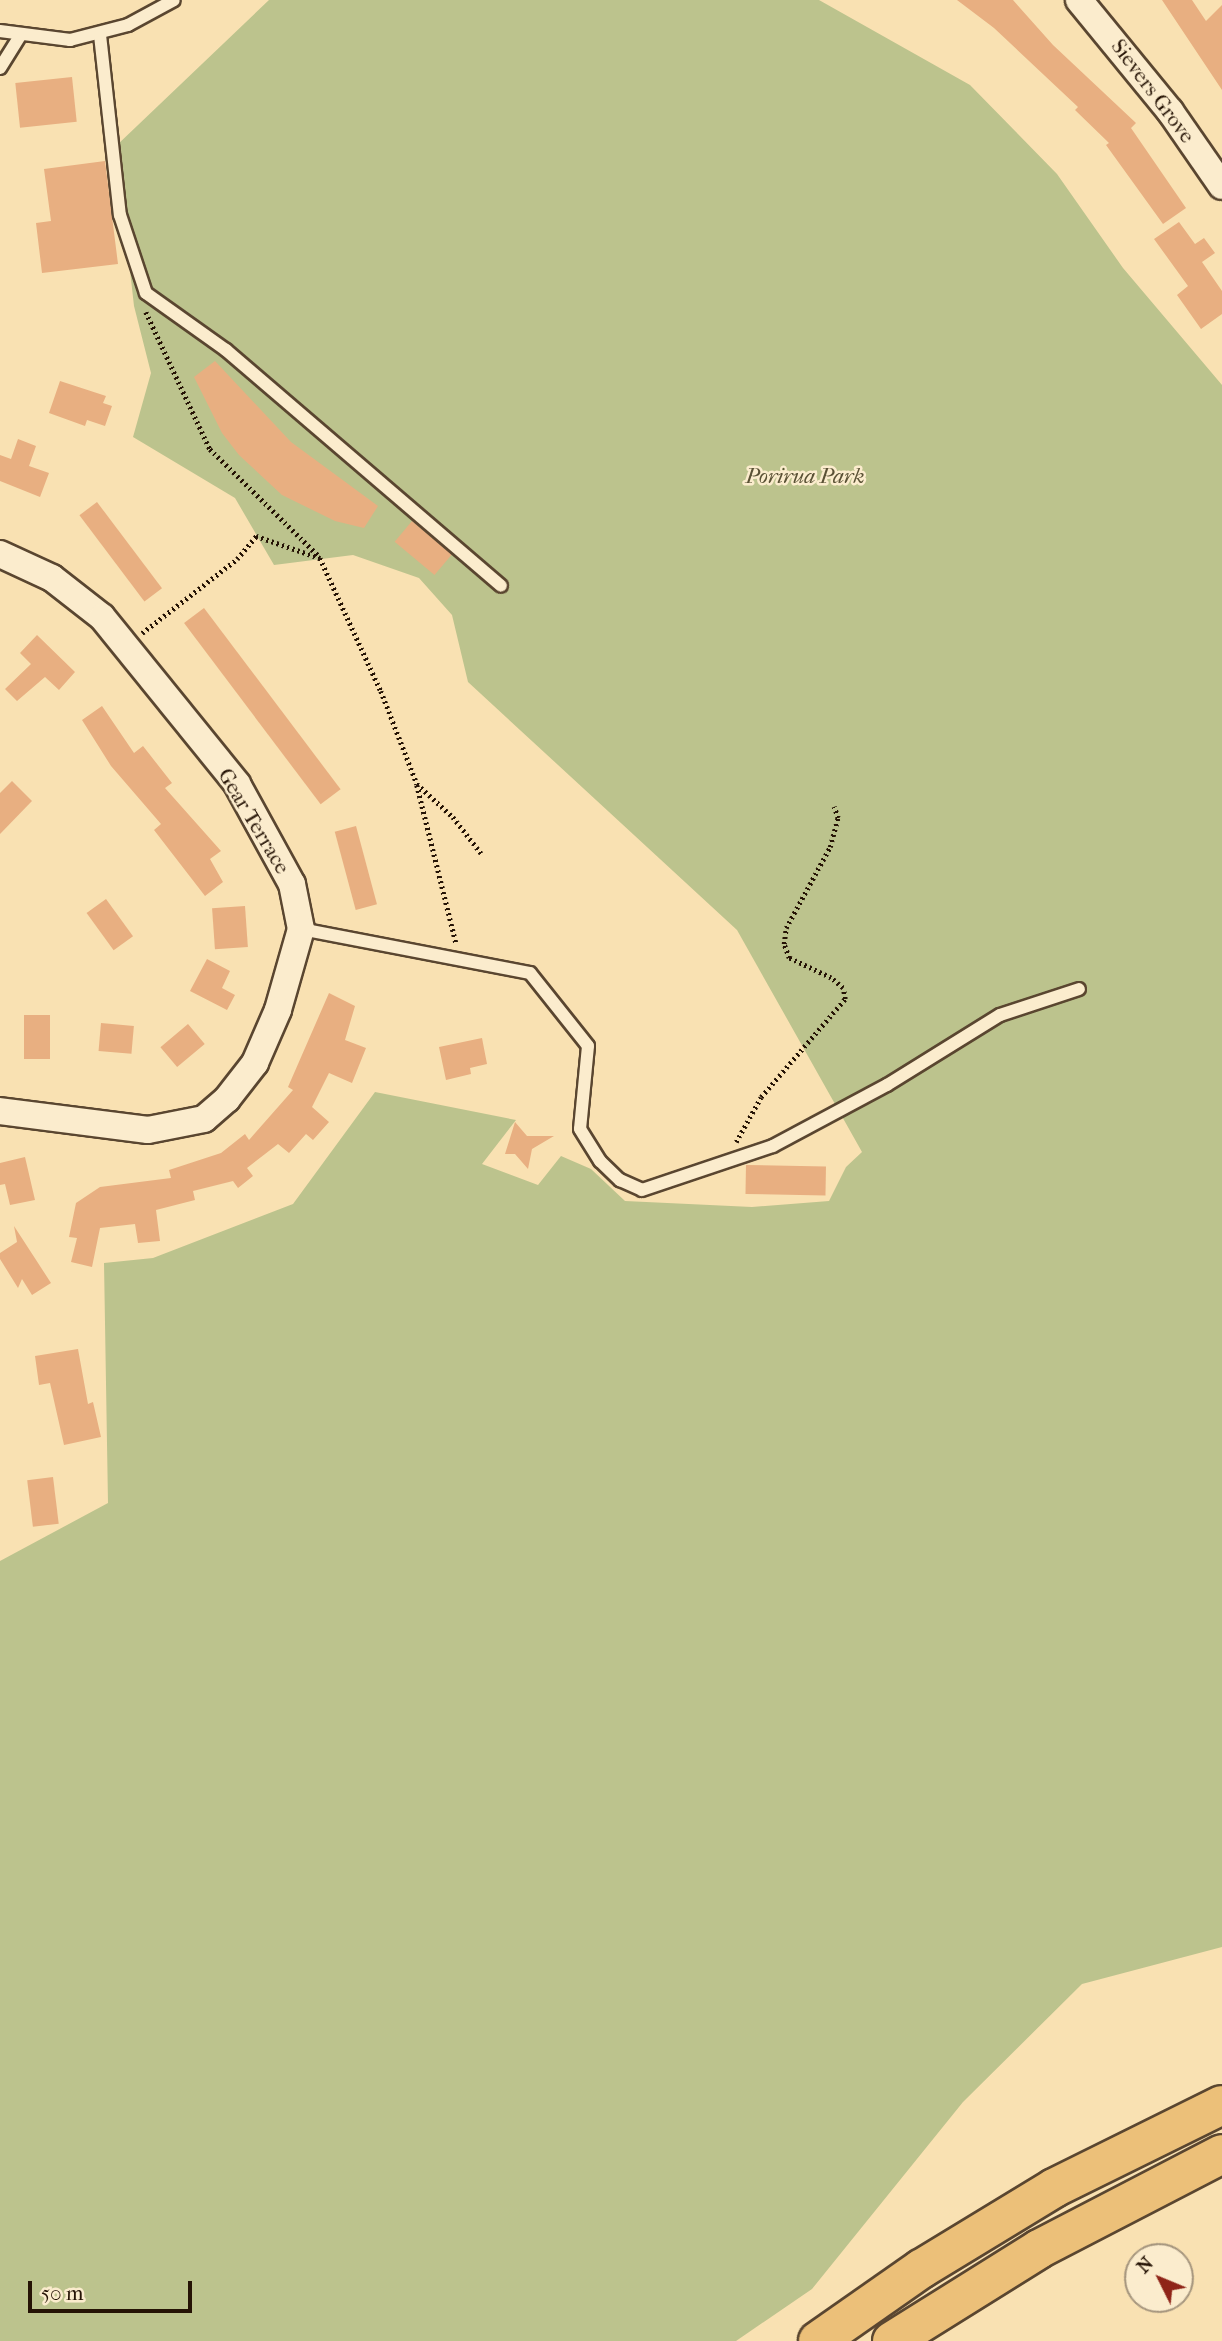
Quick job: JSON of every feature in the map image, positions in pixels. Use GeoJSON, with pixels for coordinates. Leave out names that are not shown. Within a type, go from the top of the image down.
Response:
{"type":"FeatureCollection","features":[{"type":"Feature","properties":{"kind":"highway"},"geometry":{"type":"LineString","coordinates":[[818,2341],[921,2269],[1042,2195],[1222,2105]]}},
{"type":"Feature","properties":{"kind":"highway"},"geometry":{"type":"LineString","coordinates":[[892,2341],[1039,2249],[1222,2154]]}},
{"type":"Feature","properties":{"kind":"street","name":"Sievers Grove"},"geometry":{"type":"LineString","coordinates":[[1079,0],[1170,111],[1222,186]]}},
{"type":"Feature","properties":{"kind":"street","name":"Gear Terrace"},"geometry":{"type":"LineString","coordinates":[[0,554],[52,578],[82,598],[125,646],[237,784],[292,884],[301,929],[278,1010],[255,1063],[227,1099],[204,1119],[148,1130],[0,1111]]}},
{"type":"Feature","properties":{"kind":"lane"},"geometry":{"type":"LineString","coordinates":[[0,31],[70,40],[100,35],[174,0]]}},
{"type":"Feature","properties":{"kind":"lane"},"geometry":{"type":"LineString","coordinates":[[0,68],[21,35]]}},
{"type":"Feature","properties":{"kind":"lane"},"geometry":{"type":"LineString","coordinates":[[100,35],[120,215],[146,293],[226,350],[500,586]]}},
{"type":"Feature","properties":{"kind":"lane"},"geometry":{"type":"LineString","coordinates":[[301,929],[530,972],[588,1046],[580,1129],[600,1161],[620,1180],[642,1190],[773,1146],[822,1122],[1000,1015],[1079,989]]}},
{"type":"Feature","properties":{"kind":"path"},"geometry":{"type":"LineString","coordinates":[[146,293],[146,316],[210,449],[320,558],[381,691],[417,784],[460,959]]}},
{"type":"Feature","properties":{"kind":"path"},"geometry":{"type":"LineString","coordinates":[[125,646],[237,559],[256,536],[320,558]]}},
{"type":"Feature","properties":{"kind":"path"},"geometry":{"type":"LineString","coordinates":[[417,784],[453,817],[481,853]]}},
{"type":"Feature","properties":{"kind":"path"},"geometry":{"type":"LineString","coordinates":[[726,1161],[761,1097],[845,999],[843,988],[831,978],[789,958],[783,944],[786,928],[830,847],[838,818],[834,807]]}},
{"type":"Feature","properties":{"kind":"green space","name":"Porirua Park"},"geometry":{"type":"Polygon","coordinates":[[[269,0],[819,0],[970,85],[1057,174],[1123,268],[1222,385],[1222,1947],[1082,1984],[963,2102],[812,2289],[736,2341],[0,2341],[0,1561],[108,1503],[104,1263],[153,1258],[293,1204],[375,1092],[516,1120],[482,1164],[538,1185],[561,1156],[591,1169],[625,1201],[752,1207],[829,1201],[846,1167],[862,1152],[737,930],[468,682],[452,615],[419,578],[353,555],[274,565],[235,498],[133,437],[151,373],[134,306],[116,146],[269,0]]]}},
{"type":"Feature","properties":{"kind":"building"},"geometry":{"type":"Polygon","coordinates":[[[957,0],[1013,0],[1053,45],[1136,123],[1131,128],[1186,208],[1163,224],[1106,145],[1109,143],[1075,110],[1078,107],[994,28],[957,0]]]}},
{"type":"Feature","properties":{"kind":"building"},"geometry":{"type":"Polygon","coordinates":[[[1162,0],[1192,0],[1206,21],[1222,5],[1222,90],[1162,0]]]}},
{"type":"Feature","properties":{"kind":"building"},"geometry":{"type":"Polygon","coordinates":[[[72,77],[77,122],[20,128],[15,83],[72,77]]]}},
{"type":"Feature","properties":{"kind":"building"},"geometry":{"type":"Polygon","coordinates":[[[105,161],[118,264],[42,273],[36,223],[51,221],[44,169],[105,161]]]}},
{"type":"Feature","properties":{"kind":"building"},"geometry":{"type":"Polygon","coordinates":[[[1179,222],[1195,244],[1204,238],[1215,253],[1202,262],[1222,291],[1222,314],[1201,329],[1177,295],[1188,286],[1154,239],[1179,222]]]}},
{"type":"Feature","properties":{"kind":"building"},"geometry":{"type":"Polygon","coordinates":[[[215,361],[291,442],[378,506],[364,528],[335,521],[282,495],[239,455],[222,433],[194,377],[215,361]]]}},
{"type":"Feature","properties":{"kind":"building"},"geometry":{"type":"Polygon","coordinates":[[[60,381],[106,396],[103,403],[112,406],[105,426],[87,420],[85,426],[49,413],[60,381]]]}},
{"type":"Feature","properties":{"kind":"building"},"geometry":{"type":"Polygon","coordinates":[[[18,439],[36,446],[29,466],[49,473],[40,497],[0,481],[0,455],[11,459],[18,439]]]}},
{"type":"Feature","properties":{"kind":"building"},"geometry":{"type":"Polygon","coordinates":[[[97,502],[162,588],[144,601],[79,515],[97,502]]]}},
{"type":"Feature","properties":{"kind":"building"},"geometry":{"type":"Polygon","coordinates":[[[412,521],[452,554],[434,575],[395,542],[412,521]]]}},
{"type":"Feature","properties":{"kind":"building"},"geometry":{"type":"Polygon","coordinates":[[[204,608],[341,789],[321,804],[184,623],[204,608]]]}},
{"type":"Feature","properties":{"kind":"building"},"geometry":{"type":"Polygon","coordinates":[[[37,635],[75,672],[59,690],[45,677],[17,701],[5,689],[31,664],[20,653],[37,635]]]}},
{"type":"Feature","properties":{"kind":"building"},"geometry":{"type":"Polygon","coordinates":[[[102,706],[134,753],[143,746],[172,783],[165,788],[221,851],[210,859],[223,882],[205,896],[154,830],[161,824],[111,766],[82,720],[102,706]]]}},
{"type":"Feature","properties":{"kind":"building"},"geometry":{"type":"Polygon","coordinates":[[[12,781],[32,801],[0,834],[0,793],[12,781]]]}},
{"type":"Feature","properties":{"kind":"building"},"geometry":{"type":"Polygon","coordinates":[[[356,826],[377,904],[356,910],[335,832],[356,826]]]}},
{"type":"Feature","properties":{"kind":"building"},"geometry":{"type":"Polygon","coordinates":[[[106,899],[133,936],[114,950],[87,913],[106,899]]]}},
{"type":"Feature","properties":{"kind":"building"},"geometry":{"type":"Polygon","coordinates":[[[245,906],[248,947],[215,949],[212,908],[245,906]]]}},
{"type":"Feature","properties":{"kind":"building"},"geometry":{"type":"Polygon","coordinates":[[[207,959],[230,971],[222,988],[235,995],[227,1010],[190,991],[207,959]]]}},
{"type":"Feature","properties":{"kind":"building"},"geometry":{"type":"Polygon","coordinates":[[[329,993],[355,1006],[345,1040],[366,1048],[352,1083],[329,1073],[312,1107],[329,1122],[313,1140],[306,1134],[289,1153],[278,1144],[247,1168],[253,1176],[238,1188],[233,1181],[193,1191],[195,1200],[156,1210],[160,1241],[138,1243],[135,1224],[100,1228],[92,1267],[71,1262],[77,1238],[69,1237],[76,1203],[100,1187],[171,1178],[169,1170],[221,1153],[245,1134],[249,1140],[293,1090],[288,1087],[329,993]]]}},
{"type":"Feature","properties":{"kind":"building"},"geometry":{"type":"Polygon","coordinates":[[[24,1015],[50,1015],[50,1059],[24,1059],[24,1015]]]}},
{"type":"Feature","properties":{"kind":"building"},"geometry":{"type":"Polygon","coordinates":[[[101,1023],[134,1026],[131,1054],[99,1051],[101,1023]]]}},
{"type":"Feature","properties":{"kind":"building"},"geometry":{"type":"Polygon","coordinates":[[[188,1024],[205,1044],[177,1067],[160,1047],[188,1024]]]}},
{"type":"Feature","properties":{"kind":"building"},"geometry":{"type":"Polygon","coordinates":[[[482,1038],[487,1064],[470,1068],[471,1074],[446,1080],[439,1047],[482,1038]]]}},
{"type":"Feature","properties":{"kind":"building"},"geometry":{"type":"Polygon","coordinates":[[[515,1122],[527,1136],[554,1136],[532,1149],[528,1169],[515,1154],[505,1154],[515,1122]]]}},
{"type":"Feature","properties":{"kind":"building"},"geometry":{"type":"Polygon","coordinates":[[[25,1157],[35,1200],[10,1205],[5,1184],[0,1185],[0,1163],[25,1157]]]}},
{"type":"Feature","properties":{"kind":"building"},"geometry":{"type":"Polygon","coordinates":[[[746,1165],[826,1166],[825,1195],[745,1194],[746,1165]]]}},
{"type":"Feature","properties":{"kind":"building"},"geometry":{"type":"Polygon","coordinates":[[[14,1226],[51,1283],[32,1295],[22,1279],[18,1288],[0,1259],[0,1253],[17,1242],[14,1226]]]}},
{"type":"Feature","properties":{"kind":"building"},"geometry":{"type":"Polygon","coordinates":[[[78,1349],[88,1404],[93,1402],[101,1437],[64,1445],[50,1383],[39,1385],[35,1356],[78,1349]]]}},
{"type":"Feature","properties":{"kind":"building"},"geometry":{"type":"Polygon","coordinates":[[[53,1477],[59,1524],[33,1527],[27,1480],[53,1477]]]}}]}
